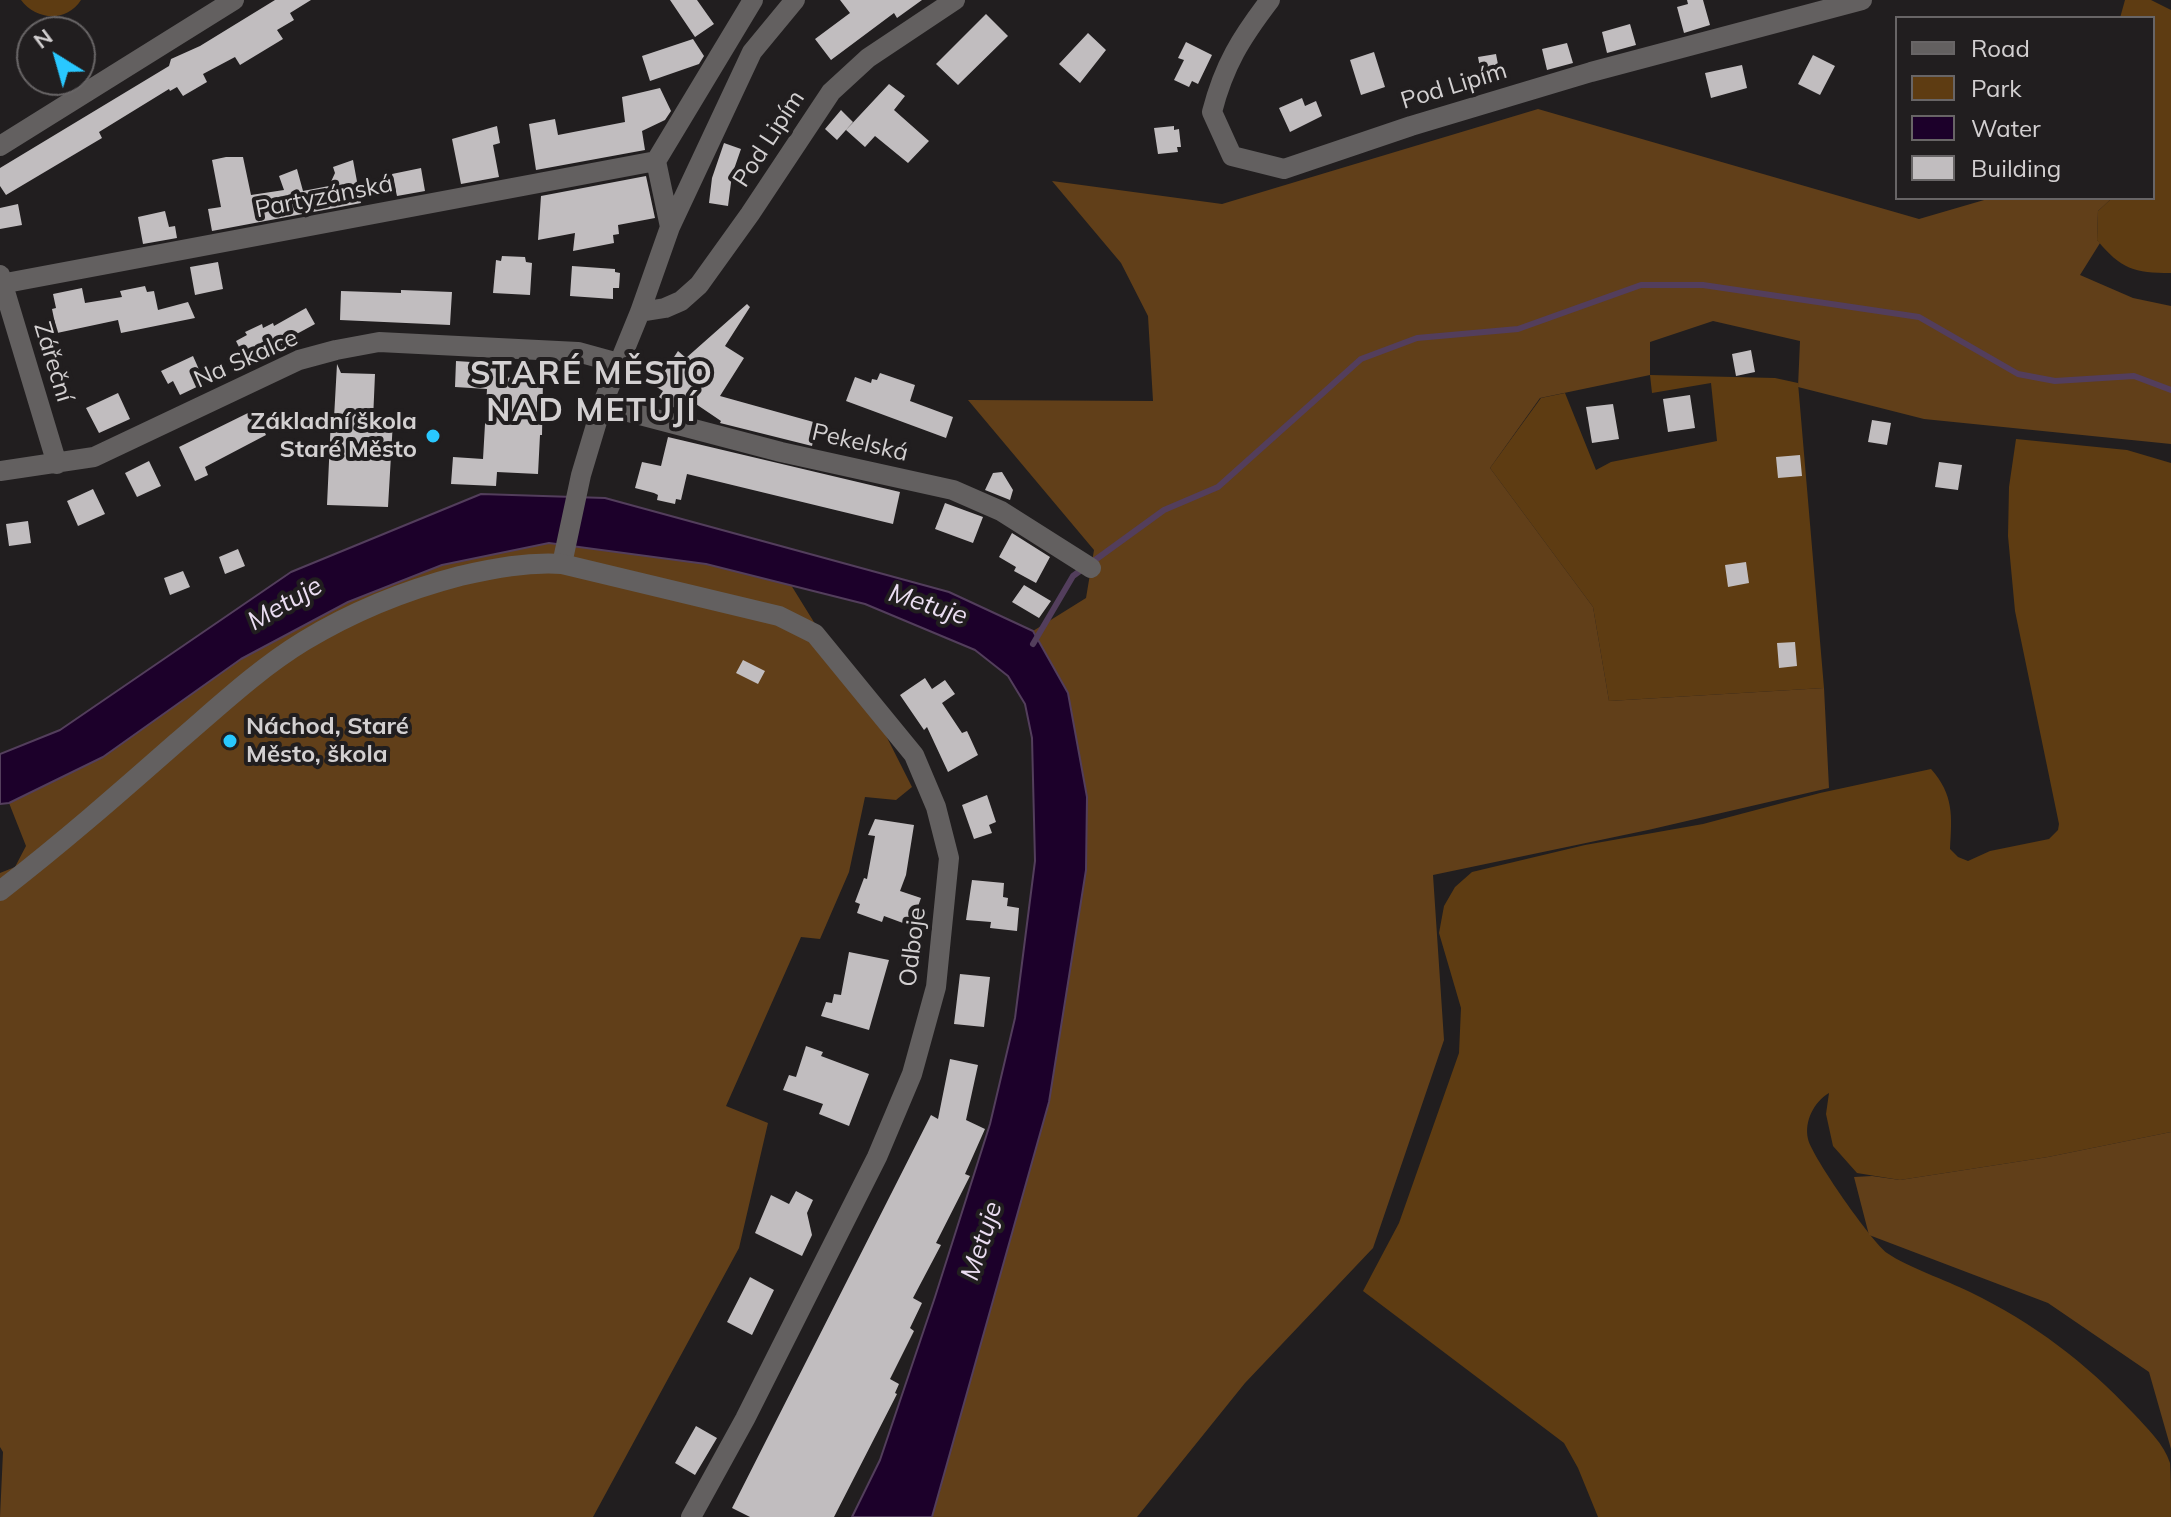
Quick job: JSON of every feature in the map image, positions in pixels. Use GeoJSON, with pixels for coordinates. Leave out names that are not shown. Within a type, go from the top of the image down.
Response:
{"type":"FeatureCollection","features":[{"type":"Feature","properties":{"kind":"street"},"geometry":{"type":"LineString","coordinates":[[0,146],[234,0]]}},
{"type":"Feature","properties":{"kind":"street"},"geometry":{"type":"LineString","coordinates":[[670,227],[656,161],[753,0]]}},
{"type":"Feature","properties":{"kind":"street"},"geometry":{"type":"LineString","coordinates":[[564,557],[581,475],[602,405],[670,227],[752,52],[795,0]]}},
{"type":"Feature","properties":{"kind":"street","name":"Pod Lipím"},"geometry":{"type":"LineString","coordinates":[[640,312],[665,308],[681,301],[699,285],[831,92],[868,58],[955,0]]}},
{"type":"Feature","properties":{"kind":"street","name":"Pod Lipím"},"geometry":{"type":"LineString","coordinates":[[1270,0],[1247,30],[1221,77],[1212,112],[1232,156],[1284,169],[1411,126],[1591,72],[1862,0]]}},
{"type":"Feature","properties":{"kind":"street","name":"Partyzánská"},"geometry":{"type":"LineString","coordinates":[[1,279],[656,161]]}},
{"type":"Feature","properties":{"kind":"street","name":"Zářeční"},"geometry":{"type":"LineString","coordinates":[[1,279],[57,464]]}},
{"type":"Feature","properties":{"kind":"street","name":"Na Skalce"},"geometry":{"type":"LineString","coordinates":[[0,471],[94,457],[299,360],[350,347],[379,342],[578,352],[618,363]]}},
{"type":"Feature","properties":{"kind":"street","name":"Pekelská"},"geometry":{"type":"LineString","coordinates":[[602,405],[781,452],[953,490],[1001,511],[1091,568]]}},
{"type":"Feature","properties":{"kind":"street","name":"Odboje"},"geometry":{"type":"LineString","coordinates":[[0,891],[56,848],[236,691],[303,641],[383,601],[441,581],[504,566],[564,557],[779,616],[815,634],[914,755],[936,807],[949,858],[936,987],[912,1074],[877,1157],[745,1419],[691,1517]]}},
{"type":"Feature","properties":{"kind":"green space"},"geometry":{"type":"Polygon","coordinates":[[[21,0],[81,0],[67,13],[59,15],[43,15],[27,7],[21,0]]]}},
{"type":"Feature","properties":{"kind":"green space"},"geometry":{"type":"Polygon","coordinates":[[[2125,0],[2151,0],[2171,10],[2171,273],[2147,272],[2129,267],[2113,257],[2097,240],[2098,211],[2110,200],[2155,200],[2155,16],[2121,16],[2125,0]]]}},
{"type":"Feature","properties":{"kind":"green space"},"geometry":{"type":"Polygon","coordinates":[[[1650,375],[1775,378],[1798,383],[1824,688],[1609,701],[1593,607],[1490,468],[1541,398],[1565,393],[1596,470],[1611,462],[1717,441],[1711,383],[1652,393],[1650,375]]]}},
{"type":"Feature","properties":{"kind":"green space"},"geometry":{"type":"Polygon","coordinates":[[[2016,439],[2127,450],[2171,463],[2171,1132],[2048,1157],[1900,1180],[1857,1173],[1833,1146],[1826,1114],[1829,1093],[1811,1113],[1807,1125],[1808,1139],[1843,1199],[1887,1253],[2016,1317],[2058,1345],[2134,1414],[2159,1443],[2170,1463],[2171,1517],[1598,1517],[1564,1443],[1363,1291],[1399,1223],[1459,1053],[1461,1008],[1439,933],[1444,906],[1455,887],[1472,872],[1585,845],[1703,824],[1820,793],[1931,769],[1948,797],[1950,849],[1958,857],[1968,861],[1990,851],[2049,839],[2058,830],[2059,824],[2015,611],[2008,536],[2009,487],[2016,439]]]}},
{"type":"Feature","properties":{"kind":"shaded area"},"geometry":{"type":"Polygon","coordinates":[[[1538,109],[1919,219],[1984,200],[2110,200],[2098,211],[2097,240],[2100,243],[2080,275],[2133,298],[2171,306],[2171,444],[1924,419],[1798,387],[1800,341],[1713,321],[1650,342],[1650,375],[1540,398],[1490,468],[1593,607],[1609,701],[1824,688],[1829,788],[1433,875],[1444,1040],[1373,1248],[1245,1383],[1137,1517],[932,1517],[941,1487],[1087,797],[1068,693],[1033,631],[1086,598],[1094,550],[968,400],[1153,401],[1148,316],[1121,263],[1052,181],[1222,204],[1538,109]]]}},
{"type":"Feature","properties":{"kind":"shaded area"},"geometry":{"type":"Polygon","coordinates":[[[549,543],[706,564],[791,585],[838,661],[867,698],[912,787],[896,800],[865,797],[849,872],[820,939],[801,937],[726,1106],[768,1123],[739,1248],[593,1517],[0,1517],[3,1452],[0,1447],[0,873],[15,867],[26,846],[9,803],[103,757],[241,659],[348,602],[442,565],[549,543]]]}},
{"type":"Feature","properties":{"kind":"shaded area"},"geometry":{"type":"Polygon","coordinates":[[[2171,1132],[2171,1449],[2149,1372],[2048,1303],[1869,1235],[1854,1177],[1900,1180],[2048,1157],[2171,1132]]]}},
{"type":"Feature","properties":{"kind":"water","name":"Metuje"},"geometry":{"type":"Polygon","coordinates":[[[481,494],[605,498],[949,592],[1033,631],[1068,693],[1087,797],[1086,870],[1049,1102],[932,1517],[852,1517],[880,1460],[935,1297],[990,1124],[1015,1018],[1035,861],[1032,738],[1025,704],[1008,676],[975,650],[865,604],[706,564],[549,543],[442,565],[348,602],[241,659],[103,757],[9,803],[0,804],[0,754],[60,730],[291,572],[481,494]]]}},
{"type":"Feature","properties":{"kind":"building"},"geometry":{"type":"Polygon","coordinates":[[[275,0],[311,0],[290,13],[294,20],[277,30],[283,39],[240,65],[235,57],[203,74],[207,82],[183,96],[177,87],[169,89],[99,132],[102,138],[6,195],[0,186],[0,168],[169,66],[171,59],[200,46],[275,0]]]}},
{"type":"Feature","properties":{"kind":"building"},"geometry":{"type":"Polygon","coordinates":[[[670,0],[697,0],[714,24],[695,37],[670,0]]]}},
{"type":"Feature","properties":{"kind":"building"},"geometry":{"type":"Polygon","coordinates":[[[840,0],[922,0],[897,18],[894,13],[831,60],[815,39],[850,13],[840,0]]]}},
{"type":"Feature","properties":{"kind":"building"},"geometry":{"type":"Polygon","coordinates":[[[1687,0],[1703,0],[1710,25],[1684,33],[1677,7],[1688,4],[1687,0]]]}},
{"type":"Feature","properties":{"kind":"building"},"geometry":{"type":"Polygon","coordinates":[[[986,14],[1008,36],[958,85],[936,64],[986,14]]]}},
{"type":"Feature","properties":{"kind":"building"},"geometry":{"type":"Polygon","coordinates":[[[1630,24],[1636,45],[1607,53],[1602,32],[1630,24]]]}},
{"type":"Feature","properties":{"kind":"building"},"geometry":{"type":"Polygon","coordinates":[[[1088,33],[1106,50],[1080,83],[1059,64],[1088,33]]]}},
{"type":"Feature","properties":{"kind":"building"},"geometry":{"type":"Polygon","coordinates":[[[693,39],[704,56],[699,64],[650,81],[642,56],[693,39]]]}},
{"type":"Feature","properties":{"kind":"building"},"geometry":{"type":"Polygon","coordinates":[[[1186,42],[1212,55],[1198,84],[1192,81],[1189,87],[1174,80],[1184,60],[1178,58],[1186,42]]]}},
{"type":"Feature","properties":{"kind":"building"},"geometry":{"type":"Polygon","coordinates":[[[1567,43],[1573,63],[1547,70],[1542,49],[1567,43]]]}},
{"type":"Feature","properties":{"kind":"building"},"geometry":{"type":"Polygon","coordinates":[[[1374,52],[1385,87],[1361,95],[1350,60],[1374,52]]]}},
{"type":"Feature","properties":{"kind":"building"},"geometry":{"type":"Polygon","coordinates":[[[1496,54],[1501,80],[1483,83],[1478,57],[1496,54]]]}},
{"type":"Feature","properties":{"kind":"building"},"geometry":{"type":"Polygon","coordinates":[[[1813,55],[1835,66],[1820,95],[1798,84],[1813,55]]]}},
{"type":"Feature","properties":{"kind":"building"},"geometry":{"type":"Polygon","coordinates":[[[1742,65],[1747,88],[1711,98],[1705,73],[1742,65]]]}},
{"type":"Feature","properties":{"kind":"building"},"geometry":{"type":"Polygon","coordinates":[[[889,84],[905,96],[894,110],[929,141],[908,163],[875,136],[865,147],[846,130],[889,84]]]}},
{"type":"Feature","properties":{"kind":"building"},"geometry":{"type":"Polygon","coordinates":[[[660,88],[671,111],[665,120],[642,131],[645,150],[536,170],[529,124],[555,119],[558,135],[625,122],[622,97],[660,88]]]}},
{"type":"Feature","properties":{"kind":"building"},"geometry":{"type":"Polygon","coordinates":[[[1302,98],[1305,106],[1316,101],[1322,116],[1290,132],[1279,108],[1302,98]]]}},
{"type":"Feature","properties":{"kind":"building"},"geometry":{"type":"Polygon","coordinates":[[[841,110],[853,122],[837,140],[825,129],[841,110]]]}},
{"type":"Feature","properties":{"kind":"building"},"geometry":{"type":"Polygon","coordinates":[[[497,126],[500,143],[493,145],[499,177],[461,184],[452,139],[497,126]]]}},
{"type":"Feature","properties":{"kind":"building"},"geometry":{"type":"Polygon","coordinates":[[[1174,126],[1174,130],[1179,129],[1181,147],[1177,147],[1178,152],[1158,154],[1154,128],[1174,126]]]}},
{"type":"Feature","properties":{"kind":"building"},"geometry":{"type":"Polygon","coordinates":[[[724,143],[741,149],[732,175],[728,206],[709,203],[712,178],[724,143]]]}},
{"type":"Feature","properties":{"kind":"building"},"geometry":{"type":"Polygon","coordinates":[[[243,157],[251,195],[284,190],[279,176],[297,169],[303,191],[329,186],[335,173],[333,167],[353,160],[361,203],[212,231],[208,209],[221,207],[212,160],[243,157]]]}},
{"type":"Feature","properties":{"kind":"building"},"geometry":{"type":"Polygon","coordinates":[[[421,168],[425,191],[397,196],[392,174],[421,168]]]}},
{"type":"Feature","properties":{"kind":"building"},"geometry":{"type":"Polygon","coordinates":[[[646,176],[655,218],[618,225],[619,234],[613,235],[614,243],[573,251],[575,233],[538,240],[541,196],[646,176]]]}},
{"type":"Feature","properties":{"kind":"building"},"geometry":{"type":"Polygon","coordinates":[[[18,204],[22,225],[0,229],[0,208],[18,204]]]}},
{"type":"Feature","properties":{"kind":"building"},"geometry":{"type":"Polygon","coordinates":[[[165,211],[169,227],[175,226],[177,238],[143,244],[138,217],[165,211]]]}},
{"type":"Feature","properties":{"kind":"building"},"geometry":{"type":"Polygon","coordinates":[[[502,256],[525,257],[526,262],[532,263],[530,295],[493,293],[496,260],[501,261],[502,256]]]}},
{"type":"Feature","properties":{"kind":"building"},"geometry":{"type":"Polygon","coordinates":[[[218,262],[223,289],[195,295],[190,267],[218,262]]]}},
{"type":"Feature","properties":{"kind":"building"},"geometry":{"type":"Polygon","coordinates":[[[572,266],[615,269],[620,273],[619,288],[613,288],[613,299],[570,296],[572,266]]]}},
{"type":"Feature","properties":{"kind":"building"},"geometry":{"type":"Polygon","coordinates":[[[145,286],[147,292],[154,291],[158,310],[188,302],[195,318],[121,333],[118,320],[57,333],[52,309],[56,308],[53,294],[82,288],[85,303],[122,297],[120,291],[145,286]]]}},
{"type":"Feature","properties":{"kind":"building"},"geometry":{"type":"Polygon","coordinates":[[[401,290],[452,292],[450,325],[340,320],[341,291],[401,293],[401,290]]]}},
{"type":"Feature","properties":{"kind":"building"},"geometry":{"type":"Polygon","coordinates":[[[747,304],[750,307],[725,346],[744,358],[720,396],[817,423],[812,446],[720,423],[690,400],[686,406],[681,402],[676,409],[659,397],[663,391],[655,386],[678,351],[686,358],[747,304]]]}},
{"type":"Feature","properties":{"kind":"building"},"geometry":{"type":"Polygon","coordinates":[[[306,308],[315,324],[282,342],[284,346],[247,363],[236,341],[247,335],[245,332],[262,324],[263,328],[273,323],[274,326],[306,308]]]}},
{"type":"Feature","properties":{"kind":"building"},"geometry":{"type":"Polygon","coordinates":[[[1751,350],[1755,372],[1736,376],[1732,354],[1751,350]]]}},
{"type":"Feature","properties":{"kind":"building"},"geometry":{"type":"Polygon","coordinates":[[[193,356],[205,383],[180,395],[173,381],[168,384],[161,371],[193,356]]]}},
{"type":"Feature","properties":{"kind":"building"},"geometry":{"type":"Polygon","coordinates":[[[456,361],[502,364],[501,377],[543,380],[538,474],[497,472],[496,486],[451,484],[453,457],[483,459],[487,389],[455,387],[456,361]]]}},
{"type":"Feature","properties":{"kind":"building"},"geometry":{"type":"Polygon","coordinates":[[[337,364],[341,373],[375,374],[373,420],[393,421],[388,507],[327,505],[337,364]]]}},
{"type":"Feature","properties":{"kind":"building"},"geometry":{"type":"Polygon","coordinates":[[[880,373],[915,385],[910,401],[953,417],[946,438],[846,401],[855,377],[871,383],[872,379],[877,380],[880,373]]]}},
{"type":"Feature","properties":{"kind":"building"},"geometry":{"type":"Polygon","coordinates":[[[118,393],[130,419],[99,433],[86,408],[118,393]]]}},
{"type":"Feature","properties":{"kind":"building"},"geometry":{"type":"Polygon","coordinates":[[[1690,395],[1695,428],[1668,432],[1663,399],[1690,395]]]}},
{"type":"Feature","properties":{"kind":"building"},"geometry":{"type":"Polygon","coordinates":[[[1613,404],[1619,439],[1592,443],[1586,407],[1613,404]]]}},
{"type":"Feature","properties":{"kind":"building"},"geometry":{"type":"Polygon","coordinates":[[[254,410],[266,435],[205,467],[208,475],[195,481],[179,447],[254,410]]]}},
{"type":"Feature","properties":{"kind":"building"},"geometry":{"type":"Polygon","coordinates":[[[1872,420],[1891,423],[1887,445],[1868,442],[1872,420]]]}},
{"type":"Feature","properties":{"kind":"building"},"geometry":{"type":"Polygon","coordinates":[[[668,437],[900,492],[893,524],[687,474],[681,500],[676,499],[675,504],[657,500],[658,495],[635,488],[642,462],[661,466],[668,437]]]}},
{"type":"Feature","properties":{"kind":"building"},"geometry":{"type":"Polygon","coordinates":[[[1800,455],[1802,476],[1778,478],[1776,457],[1800,455]]]}},
{"type":"Feature","properties":{"kind":"building"},"geometry":{"type":"Polygon","coordinates":[[[149,461],[161,486],[137,497],[125,473],[149,461]]]}},
{"type":"Feature","properties":{"kind":"building"},"geometry":{"type":"Polygon","coordinates":[[[1939,462],[1962,465],[1958,490],[1935,487],[1939,462]]]}},
{"type":"Feature","properties":{"kind":"building"},"geometry":{"type":"Polygon","coordinates":[[[1002,472],[1013,490],[1010,500],[985,490],[993,473],[1002,472]]]}},
{"type":"Feature","properties":{"kind":"building"},"geometry":{"type":"Polygon","coordinates":[[[93,489],[105,514],[78,526],[67,501],[93,489]]]}},
{"type":"Feature","properties":{"kind":"building"},"geometry":{"type":"Polygon","coordinates":[[[945,503],[983,517],[973,543],[935,529],[945,503]]]}},
{"type":"Feature","properties":{"kind":"building"},"geometry":{"type":"Polygon","coordinates":[[[28,521],[31,543],[9,546],[6,524],[28,521]]]}},
{"type":"Feature","properties":{"kind":"building"},"geometry":{"type":"Polygon","coordinates":[[[1012,533],[1050,557],[1036,583],[1014,571],[1016,567],[999,557],[1012,533]]]}},
{"type":"Feature","properties":{"kind":"building"},"geometry":{"type":"Polygon","coordinates":[[[238,549],[245,566],[225,574],[219,557],[238,549]]]}},
{"type":"Feature","properties":{"kind":"building"},"geometry":{"type":"Polygon","coordinates":[[[1746,562],[1749,583],[1728,587],[1725,565],[1746,562]]]}},
{"type":"Feature","properties":{"kind":"building"},"geometry":{"type":"Polygon","coordinates":[[[183,571],[190,587],[170,595],[164,578],[183,571]]]}},
{"type":"Feature","properties":{"kind":"building"},"geometry":{"type":"Polygon","coordinates":[[[1024,585],[1051,601],[1039,618],[1012,602],[1024,585]]]}},
{"type":"Feature","properties":{"kind":"building"},"geometry":{"type":"Polygon","coordinates":[[[1795,642],[1797,666],[1779,668],[1777,643],[1795,642]]]}},
{"type":"Feature","properties":{"kind":"building"},"geometry":{"type":"Polygon","coordinates":[[[743,660],[765,671],[758,684],[736,673],[743,660]]]}},
{"type":"Feature","properties":{"kind":"building"},"geometry":{"type":"Polygon","coordinates":[[[925,678],[932,689],[945,680],[955,694],[942,703],[962,733],[967,731],[978,755],[948,772],[927,727],[924,730],[900,695],[925,678]]]}},
{"type":"Feature","properties":{"kind":"building"},"geometry":{"type":"Polygon","coordinates":[[[987,795],[996,822],[989,825],[992,833],[974,839],[962,805],[987,795]]]}},
{"type":"Feature","properties":{"kind":"building"},"geometry":{"type":"Polygon","coordinates":[[[875,819],[914,825],[906,875],[900,891],[921,898],[911,926],[884,916],[882,922],[857,913],[860,904],[855,902],[864,878],[867,879],[875,836],[868,835],[875,819]]]}},
{"type":"Feature","properties":{"kind":"building"},"geometry":{"type":"Polygon","coordinates":[[[972,880],[1004,883],[1003,897],[1008,898],[1007,906],[1019,908],[1017,931],[990,928],[991,922],[966,920],[972,880]]]}},
{"type":"Feature","properties":{"kind":"building"},"geometry":{"type":"Polygon","coordinates":[[[849,952],[889,960],[869,1030],[821,1016],[826,1002],[832,1003],[834,994],[841,995],[849,952]]]}},
{"type":"Feature","properties":{"kind":"building"},"geometry":{"type":"Polygon","coordinates":[[[960,974],[990,977],[984,1027],[954,1024],[960,974]]]}},
{"type":"Feature","properties":{"kind":"building"},"geometry":{"type":"Polygon","coordinates":[[[806,1046],[823,1052],[821,1056],[869,1074],[849,1126],[819,1114],[823,1104],[783,1090],[789,1075],[796,1077],[806,1046]]]}},
{"type":"Feature","properties":{"kind":"building"},"geometry":{"type":"Polygon","coordinates":[[[950,1059],[978,1065],[966,1120],[985,1129],[965,1174],[970,1176],[936,1243],[941,1245],[913,1298],[922,1303],[910,1328],[914,1331],[890,1379],[899,1384],[897,1394],[834,1517],[750,1517],[732,1508],[931,1115],[938,1119],[950,1059]]]}},
{"type":"Feature","properties":{"kind":"building"},"geometry":{"type":"Polygon","coordinates":[[[796,1191],[813,1200],[807,1213],[812,1235],[802,1256],[755,1233],[771,1195],[789,1204],[796,1191]]]}},
{"type":"Feature","properties":{"kind":"building"},"geometry":{"type":"Polygon","coordinates":[[[750,1277],[774,1290],[752,1335],[727,1322],[750,1277]]]}},
{"type":"Feature","properties":{"kind":"building"},"geometry":{"type":"Polygon","coordinates":[[[696,1426],[717,1438],[695,1475],[675,1463],[696,1426]]]}},
{"type":"Feature","properties":{"kind":"waterway"},"geometry":{"type":"LineString","coordinates":[[1033,644],[1073,576],[1164,510],[1218,487],[1361,359],[1417,338],[1518,329],[1641,285],[1703,285],[1919,317],[2018,374],[2055,381],[2134,376],[2171,390]]}},
{"type":"Feature","properties":{"kind":"place","name":"Základní škola Staré Město"},"geometry":{"type":"Point","coordinates":[433,436]}},
{"type":"Feature","properties":{"kind":"place","name":"Náchod, Staré Město, škola"},"geometry":{"type":"Point","coordinates":[230,741]}},
{"type":"Feature","properties":{"kind":"district","name":"STARÉ MĚSTO NAD METUJÍ"},"geometry":{"type":"Point","coordinates":[592,392]}}]}
